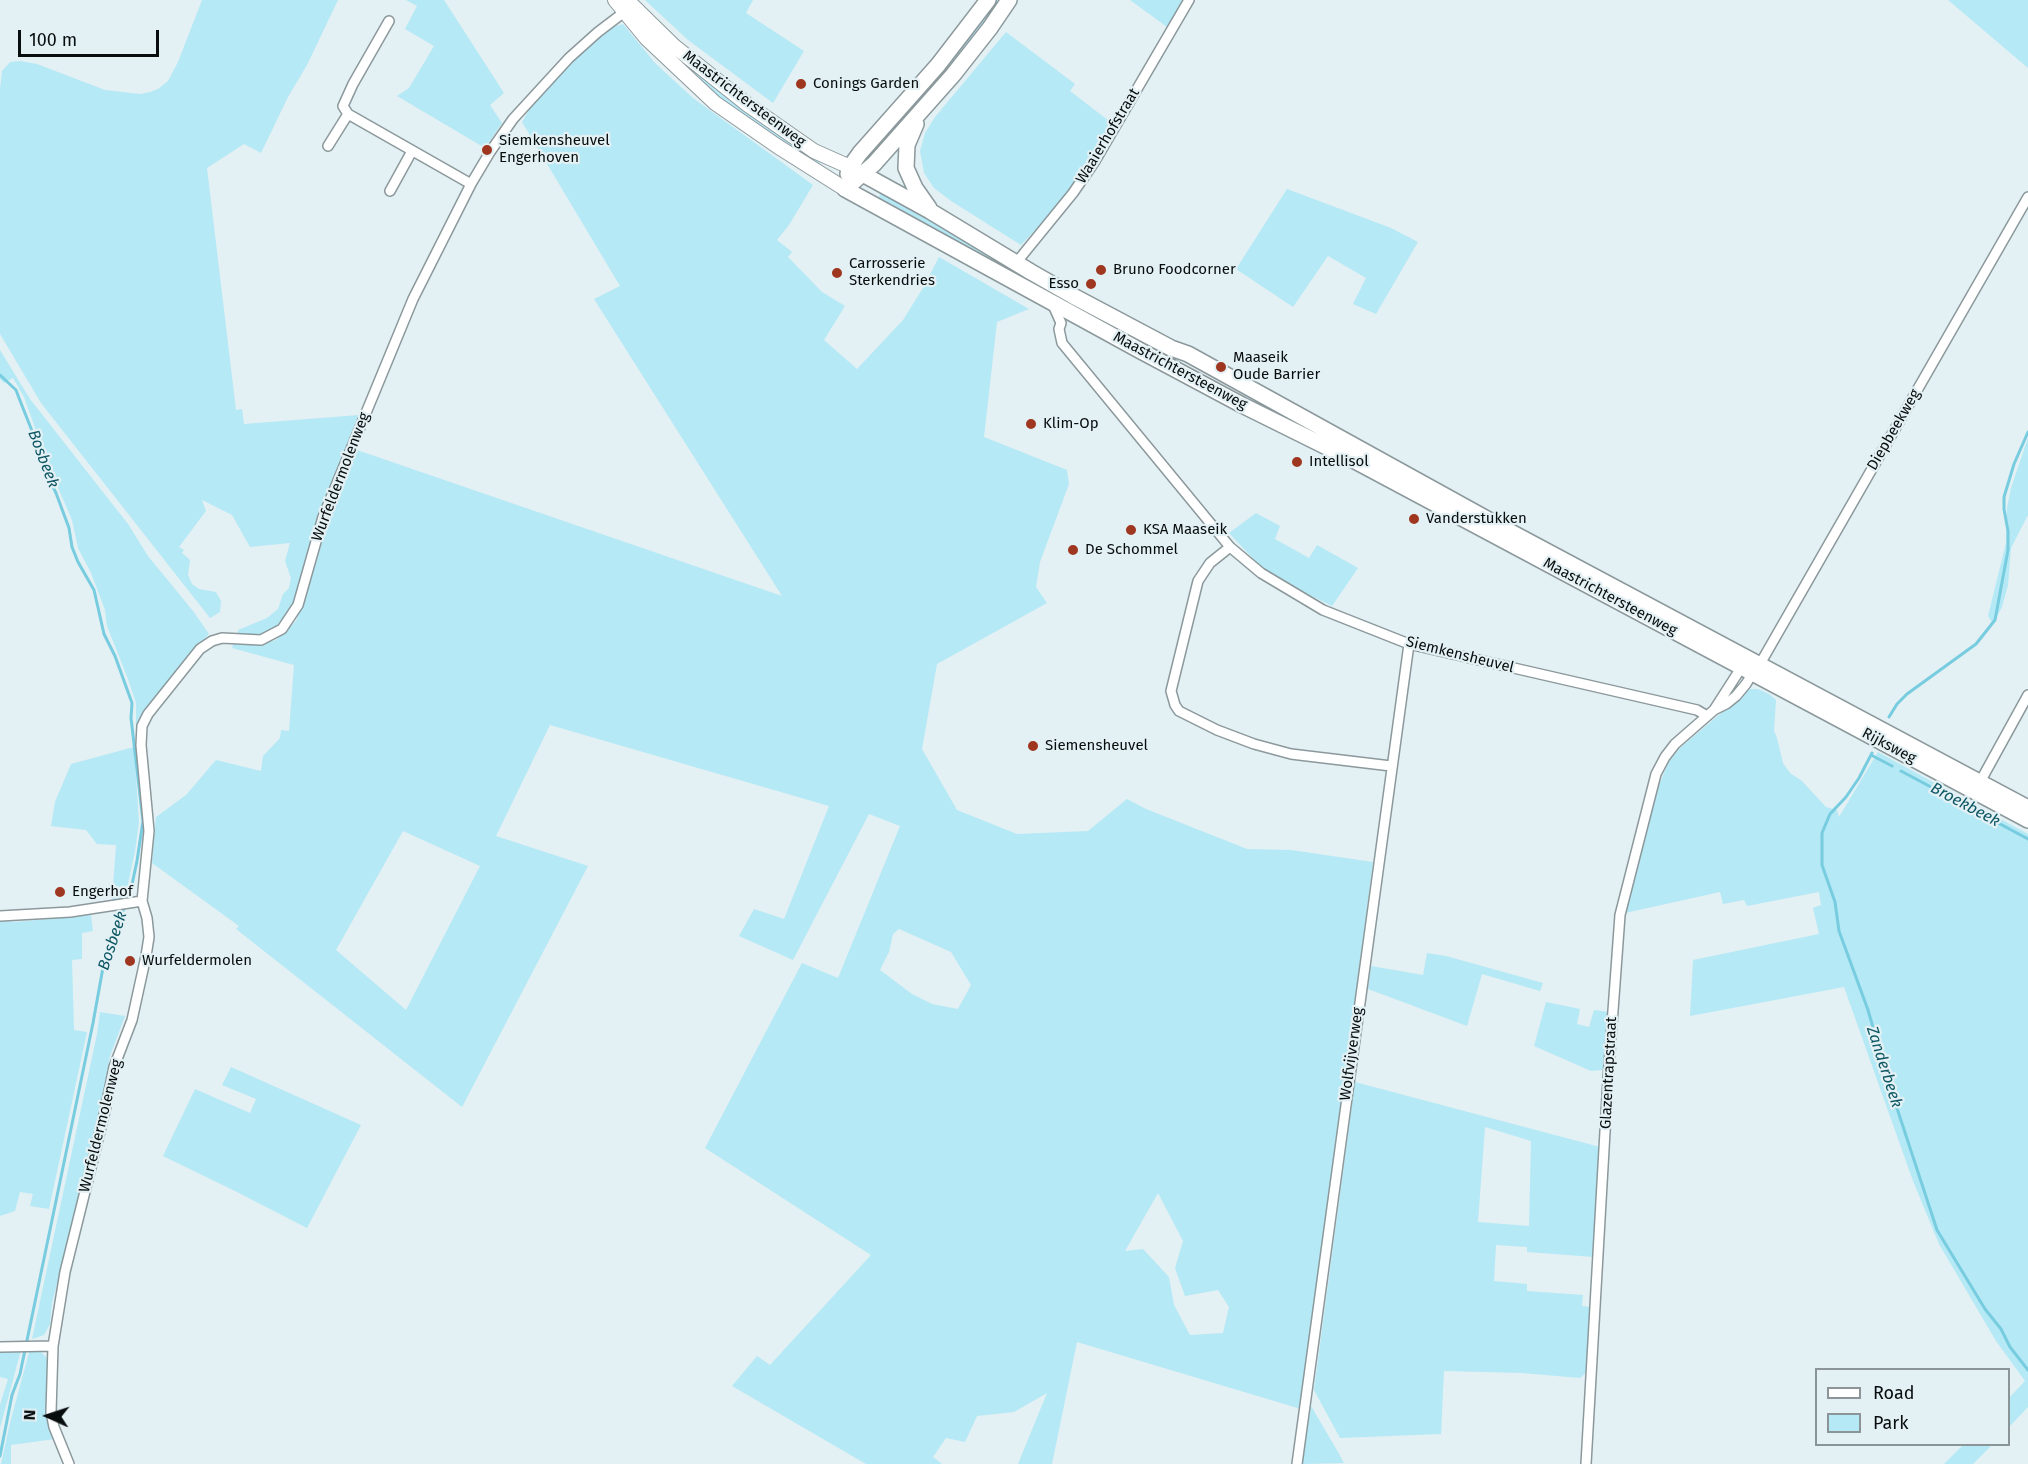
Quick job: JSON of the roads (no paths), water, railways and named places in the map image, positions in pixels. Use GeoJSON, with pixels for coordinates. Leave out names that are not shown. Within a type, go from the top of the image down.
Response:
{"type":"FeatureCollection","features":[{"type":"Feature","properties":{"kind":"main road","name":"Maastrichtersteenweg"},"geometry":{"type":"LineString","coordinates":[[615,0],[628,6],[748,105],[814,151],[864,174],[1092,306],[1246,385],[1751,669]]}},
{"type":"Feature","properties":{"kind":"main road"},"geometry":{"type":"LineString","coordinates":[[845,189],[850,167],[954,45],[988,0]]}},
{"type":"Feature","properties":{"kind":"main road"},"geometry":{"type":"LineString","coordinates":[[845,189],[864,174],[952,75],[990,28],[1009,0]]}},
{"type":"Feature","properties":{"kind":"main road","name":"Maastrichtersteenweg"},"geometry":{"type":"LineString","coordinates":[[628,6],[671,63],[715,103],[845,189],[1230,398],[1785,685]]}},
{"type":"Feature","properties":{"kind":"main road"},"geometry":{"type":"LineString","coordinates":[[930,211],[907,173],[905,152],[914,128],[952,75]]}},
{"type":"Feature","properties":{"kind":"main road"},"geometry":{"type":"LineString","coordinates":[[1230,398],[1241,397],[1246,385]]}},
{"type":"Feature","properties":{"kind":"main road","name":"Rijksweg"},"geometry":{"type":"LineString","coordinates":[[1785,685],[2028,808]]}},
{"type":"Feature","properties":{"kind":"main road","name":"Rijksweg"},"geometry":{"type":"LineString","coordinates":[[1785,685],[2028,820]]}},
{"type":"Feature","properties":{"kind":"street","name":"Waaierhofstraat"},"geometry":{"type":"LineString","coordinates":[[1016,263],[1073,193],[1095,161],[1189,0]]}},
{"type":"Feature","properties":{"kind":"street","name":"Wurfeldermolenweg"},"geometry":{"type":"LineString","coordinates":[[69,1464],[54,1427],[51,1412],[52,1346],[65,1272],[114,1067],[132,1020],[147,956],[149,937],[142,902],[149,831],[141,745],[142,726],[148,714],[200,649],[222,638],[261,640],[282,629],[298,605],[323,517],[413,299],[471,184],[513,119],[569,58],[628,6]]}},
{"type":"Feature","properties":{"kind":"street"},"geometry":{"type":"LineString","coordinates":[[389,21],[353,84],[344,106],[348,114],[471,184]]}},
{"type":"Feature","properties":{"kind":"street"},"geometry":{"type":"LineString","coordinates":[[671,63],[680,51]]}},
{"type":"Feature","properties":{"kind":"street"},"geometry":{"type":"LineString","coordinates":[[328,146],[348,114]]}},
{"type":"Feature","properties":{"kind":"street"},"geometry":{"type":"LineString","coordinates":[[390,190],[412,151]]}},
{"type":"Feature","properties":{"kind":"street","name":"Diepbeekweg"},"geometry":{"type":"LineString","coordinates":[[1751,669],[2028,196]]}},
{"type":"Feature","properties":{"kind":"street","name":"Siemkensheuvel"},"geometry":{"type":"LineString","coordinates":[[1052,303],[1061,323],[1059,329],[1062,344],[1230,547],[1261,573],[1323,610],[1409,644],[1711,713]]}},
{"type":"Feature","properties":{"kind":"street"},"geometry":{"type":"LineString","coordinates":[[1061,323],[1076,316]]}},
{"type":"Feature","properties":{"kind":"street"},"geometry":{"type":"LineString","coordinates":[[1230,547],[1210,563],[1198,581],[1171,691],[1179,711],[1217,730],[1254,744],[1291,754],[1391,766]]}},
{"type":"Feature","properties":{"kind":"street","name":"Wolfvijverweg"},"geometry":{"type":"LineString","coordinates":[[1297,1464],[1409,644]]}},
{"type":"Feature","properties":{"kind":"street","name":"Glazentrapstraat"},"geometry":{"type":"LineString","coordinates":[[1586,1464],[1608,1079],[1620,915],[1656,774],[1665,757],[1675,744],[1711,713],[1751,669]]}},
{"type":"Feature","properties":{"kind":"street"},"geometry":{"type":"LineString","coordinates":[[1980,782],[2028,695]]}},
{"type":"Feature","properties":{"kind":"street"},"geometry":{"type":"LineString","coordinates":[[2020,710],[2028,716]]}},
{"type":"Feature","properties":{"kind":"street"},"geometry":{"type":"LineString","coordinates":[[0,916],[70,912],[142,902]]}},
{"type":"Feature","properties":{"kind":"street"},"geometry":{"type":"LineString","coordinates":[[0,1347],[52,1346]]}},
{"type":"Feature","properties":{"kind":"waterway","name":"Bosbeek"},"geometry":{"type":"LineString","coordinates":[[0,375],[16,390],[36,441],[41,462],[69,528],[72,547],[94,590],[104,634],[115,656],[132,703],[131,718],[143,821],[131,889],[104,962],[20,1374],[12,1395],[0,1456]]}},
{"type":"Feature","properties":{"kind":"waterway","name":"Zanderbeek"},"geometry":{"type":"LineString","coordinates":[[1889,717],[1907,694],[1976,644],[1995,620],[2008,550],[2004,497],[2014,464],[2028,432]]}},
{"type":"Feature","properties":{"kind":"waterway","name":"Zanderbeek"},"geometry":{"type":"LineString","coordinates":[[1872,753],[1846,797],[1830,814],[1822,833],[1822,865],[1835,902],[1839,931],[1868,1010],[1892,1093],[1937,1230],[1985,1309],[2028,1370]]}},
{"type":"Feature","properties":{"kind":"waterway","name":"Broekbeek"},"geometry":{"type":"LineString","coordinates":[[1871,755],[1892,766]]}},
{"type":"Feature","properties":{"kind":"waterway","name":"Broekbeek"},"geometry":{"type":"LineString","coordinates":[[1901,771],[2028,839]]}},
{"type":"Feature","properties":{"kind":"place","name":"Conings Garden"},"geometry":{"type":"Point","coordinates":[801,84]}},
{"type":"Feature","properties":{"kind":"place","name":"Siemkensheuvel Engerhoven"},"geometry":{"type":"Point","coordinates":[487,150]}},
{"type":"Feature","properties":{"kind":"place","name":"Bruno Foodcorner"},"geometry":{"type":"Point","coordinates":[1101,270]}},
{"type":"Feature","properties":{"kind":"place","name":"Carrosserie Sterkendries"},"geometry":{"type":"Point","coordinates":[837,273]}},
{"type":"Feature","properties":{"kind":"place","name":"Esso"},"geometry":{"type":"Point","coordinates":[1091,284]}},
{"type":"Feature","properties":{"kind":"place","name":"Maaseik Oude Barrier"},"geometry":{"type":"Point","coordinates":[1221,367]}},
{"type":"Feature","properties":{"kind":"place","name":"Klim-Op"},"geometry":{"type":"Point","coordinates":[1031,424]}},
{"type":"Feature","properties":{"kind":"place","name":"Intellisol"},"geometry":{"type":"Point","coordinates":[1297,462]}},
{"type":"Feature","properties":{"kind":"place","name":"Vanderstukken"},"geometry":{"type":"Point","coordinates":[1414,519]}},
{"type":"Feature","properties":{"kind":"place","name":"KSA Maaseik"},"geometry":{"type":"Point","coordinates":[1131,530]}},
{"type":"Feature","properties":{"kind":"place","name":"De Schommel"},"geometry":{"type":"Point","coordinates":[1073,550]}},
{"type":"Feature","properties":{"kind":"place","name":"Siemensheuvel"},"geometry":{"type":"Point","coordinates":[1033,746]}},
{"type":"Feature","properties":{"kind":"place","name":"Engerhof"},"geometry":{"type":"Point","coordinates":[60,892]}},
{"type":"Feature","properties":{"kind":"place","name":"Wurfeldermolen"},"geometry":{"type":"Point","coordinates":[130,961]}}]}
